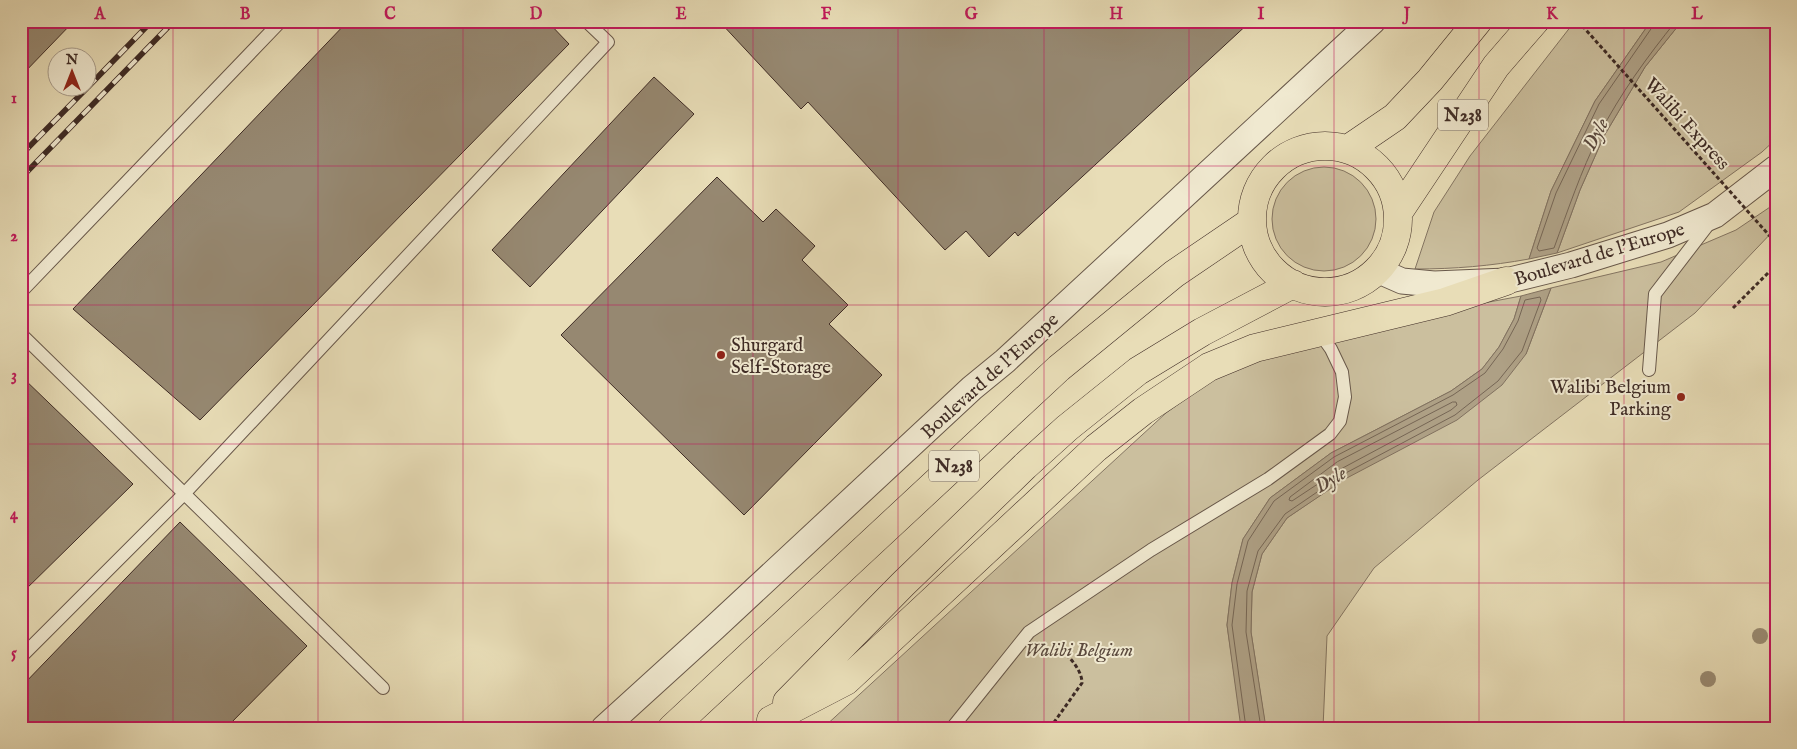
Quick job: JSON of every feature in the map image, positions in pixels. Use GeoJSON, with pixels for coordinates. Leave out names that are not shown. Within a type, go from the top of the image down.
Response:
{"type":"FeatureCollection","features":[{"type":"Feature","properties":{"kind":"highway","name":"N238"},"geometry":{"type":"LineString","coordinates":[[1348,149],[1395,117],[1430,80],[1478,21]]}},
{"type":"Feature","properties":{"kind":"highway","name":"N238"},"geometry":{"type":"LineString","coordinates":[[1398,213],[1496,66],[1535,21]]}},
{"type":"Feature","properties":{"kind":"highway"},"geometry":{"type":"LineString","coordinates":[[1317,146],[1333,146],[1348,149],[1373,164],[1383,174],[1390,186],[1398,213],[1398,224],[1393,244],[1377,270],[1365,280],[1337,290],[1315,290],[1293,284],[1282,277],[1264,258],[1258,247],[1252,221],[1257,191],[1275,165],[1302,149],[1317,146]]}},
{"type":"Feature","properties":{"kind":"highway","name":"N238"},"geometry":{"type":"LineString","coordinates":[[672,728],[1059,368],[1174,274],[1252,221]]}},
{"type":"Feature","properties":{"kind":"highway"},"geometry":{"type":"LineString","coordinates":[[766,724],[846,681],[1096,448],[1143,411],[1209,367],[1255,348],[1445,302],[1506,281]]}},
{"type":"Feature","properties":{"kind":"highway","name":"N238"},"geometry":{"type":"LineString","coordinates":[[766,724],[903,584],[1067,428],[1138,371],[1202,332],[1293,284]]}},
{"type":"Feature","properties":{"kind":"street","name":"Boulevard de l'Europe"},"geometry":{"type":"LineString","coordinates":[[604,728],[1373,21]]}},
{"type":"Feature","properties":{"kind":"street","name":"Boulevard de l'Europe"},"geometry":{"type":"LineString","coordinates":[[1377,270],[1402,281],[1434,284],[1506,281],[1598,257],[1668,234],[1715,215],[1776,168]]}},
{"type":"Feature","properties":{"kind":"lane"},"geometry":{"type":"LineString","coordinates":[[21,292],[281,21]]}},
{"type":"Feature","properties":{"kind":"lane"},"geometry":{"type":"LineString","coordinates":[[21,657],[185,493],[608,42],[586,21]]}},
{"type":"Feature","properties":{"kind":"lane"},"geometry":{"type":"LineString","coordinates":[[1649,370],[1655,294],[1715,215]]}},
{"type":"Feature","properties":{"kind":"lane"},"geometry":{"type":"LineString","coordinates":[[952,728],[1029,632],[1151,550],[1268,480],[1330,434],[1340,420],[1345,397],[1342,372],[1331,349],[1319,332]]}},
{"type":"Feature","properties":{"kind":"lane"},"geometry":{"type":"LineString","coordinates":[[21,334],[383,688]]}},
{"type":"Feature","properties":{"kind":"path","name":"Walibi Express"},"geometry":{"type":"LineString","coordinates":[[1578,21],[1776,244]]}},
{"type":"Feature","properties":{"kind":"path"},"geometry":{"type":"LineString","coordinates":[[1733,308],[1776,265]]}},
{"type":"Feature","properties":{"kind":"path"},"geometry":{"type":"LineString","coordinates":[[1045,641],[1060,648],[1076,666],[1082,677],[1082,683],[1050,728]]}},
{"type":"Feature","properties":{"kind":"green space"},"geometry":{"type":"Polygon","coordinates":[[[1575,21],[1651,21],[1595,101],[1551,191],[1529,259],[1472,267],[1415,269],[1434,212],[1470,156],[1575,21]]]}},
{"type":"Feature","properties":{"kind":"green space"},"geometry":{"type":"Polygon","coordinates":[[[1682,21],[1776,21],[1776,139],[1762,152],[1679,212],[1557,253],[1580,190],[1604,136],[1645,67],[1682,21]]]}},
{"type":"Feature","properties":{"kind":"green space"},"geometry":{"type":"Polygon","coordinates":[[[1324,167],[1344,171],[1361,182],[1372,199],[1376,219],[1372,239],[1361,256],[1344,267],[1324,271],[1304,267],[1287,256],[1276,239],[1272,219],[1276,199],[1287,182],[1304,171],[1324,167]]]}},
{"type":"Feature","properties":{"kind":"green space","name":"Walibi Belgium"},"geometry":{"type":"Polygon","coordinates":[[[1776,203],[1776,228],[1695,313],[1478,480],[1374,568],[1327,636],[1323,728],[823,728],[1166,413],[1209,382],[1271,352],[1436,312],[1521,296],[1514,319],[1499,347],[1482,369],[1451,391],[1331,453],[1270,498],[1243,539],[1232,583],[1227,625],[1237,694],[1265,724],[1251,632],[1252,592],[1262,554],[1287,518],[1526,354],[1551,288],[1661,262],[1736,230],[1776,203]]]}},
{"type":"Feature","properties":{"kind":"water","name":"Dyle"},"geometry":{"type":"Polygon","coordinates":[[[1651,21],[1682,21],[1645,67],[1604,136],[1580,190],[1557,253],[1529,259],[1551,191],[1595,101],[1651,21]]]}},
{"type":"Feature","properties":{"kind":"water","name":"Dyle"},"geometry":{"type":"Polygon","coordinates":[[[1551,288],[1526,354],[1502,385],[1457,420],[1345,479],[1287,518],[1262,554],[1252,592],[1251,632],[1266,728],[1241,728],[1227,625],[1232,583],[1243,539],[1270,498],[1331,453],[1451,391],[1482,369],[1499,347],[1514,319],[1521,296],[1551,288]]]}},
{"type":"Feature","properties":{"kind":"building"},"geometry":{"type":"Polygon","coordinates":[[[21,21],[74,21],[21,76],[21,21]]]}},
{"type":"Feature","properties":{"kind":"building"},"geometry":{"type":"Polygon","coordinates":[[[348,21],[547,21],[569,44],[200,420],[73,309],[348,21]]]}},
{"type":"Feature","properties":{"kind":"building"},"geometry":{"type":"Polygon","coordinates":[[[719,21],[1251,21],[1018,236],[1015,232],[989,257],[966,231],[945,250],[808,102],[801,109],[719,21]]]}},
{"type":"Feature","properties":{"kind":"building"},"geometry":{"type":"Polygon","coordinates":[[[654,77],[694,114],[530,287],[492,250],[654,77]]]}},
{"type":"Feature","properties":{"kind":"building","name":"Shurgard Self-Storage"},"geometry":{"type":"Polygon","coordinates":[[[717,177],[763,222],[776,209],[815,246],[802,260],[848,305],[829,324],[882,375],[744,515],[561,335],[717,177]]]}},
{"type":"Feature","properties":{"kind":"building"},"geometry":{"type":"Polygon","coordinates":[[[21,376],[133,484],[21,594],[21,376]]]}},
{"type":"Feature","properties":{"kind":"building"},"geometry":{"type":"Polygon","coordinates":[[[180,522],[307,646],[226,728],[21,728],[21,687],[180,522]]]}},
{"type":"Feature","properties":{"kind":"railway"},"geometry":{"type":"LineString","coordinates":[[98,77],[152,21]]}},
{"type":"Feature","properties":{"kind":"railway"},"geometry":{"type":"LineString","coordinates":[[21,178],[174,21]]}},
{"type":"Feature","properties":{"kind":"railway"},"geometry":{"type":"LineString","coordinates":[[21,155],[77,98]]}},
{"type":"Feature","properties":{"kind":"place","name":"Shurgard Self-Storage"},"geometry":{"type":"Point","coordinates":[721,355]}},
{"type":"Feature","properties":{"kind":"place","name":"Walibi Belgium Parking"},"geometry":{"type":"Point","coordinates":[1681,397]}}]}
